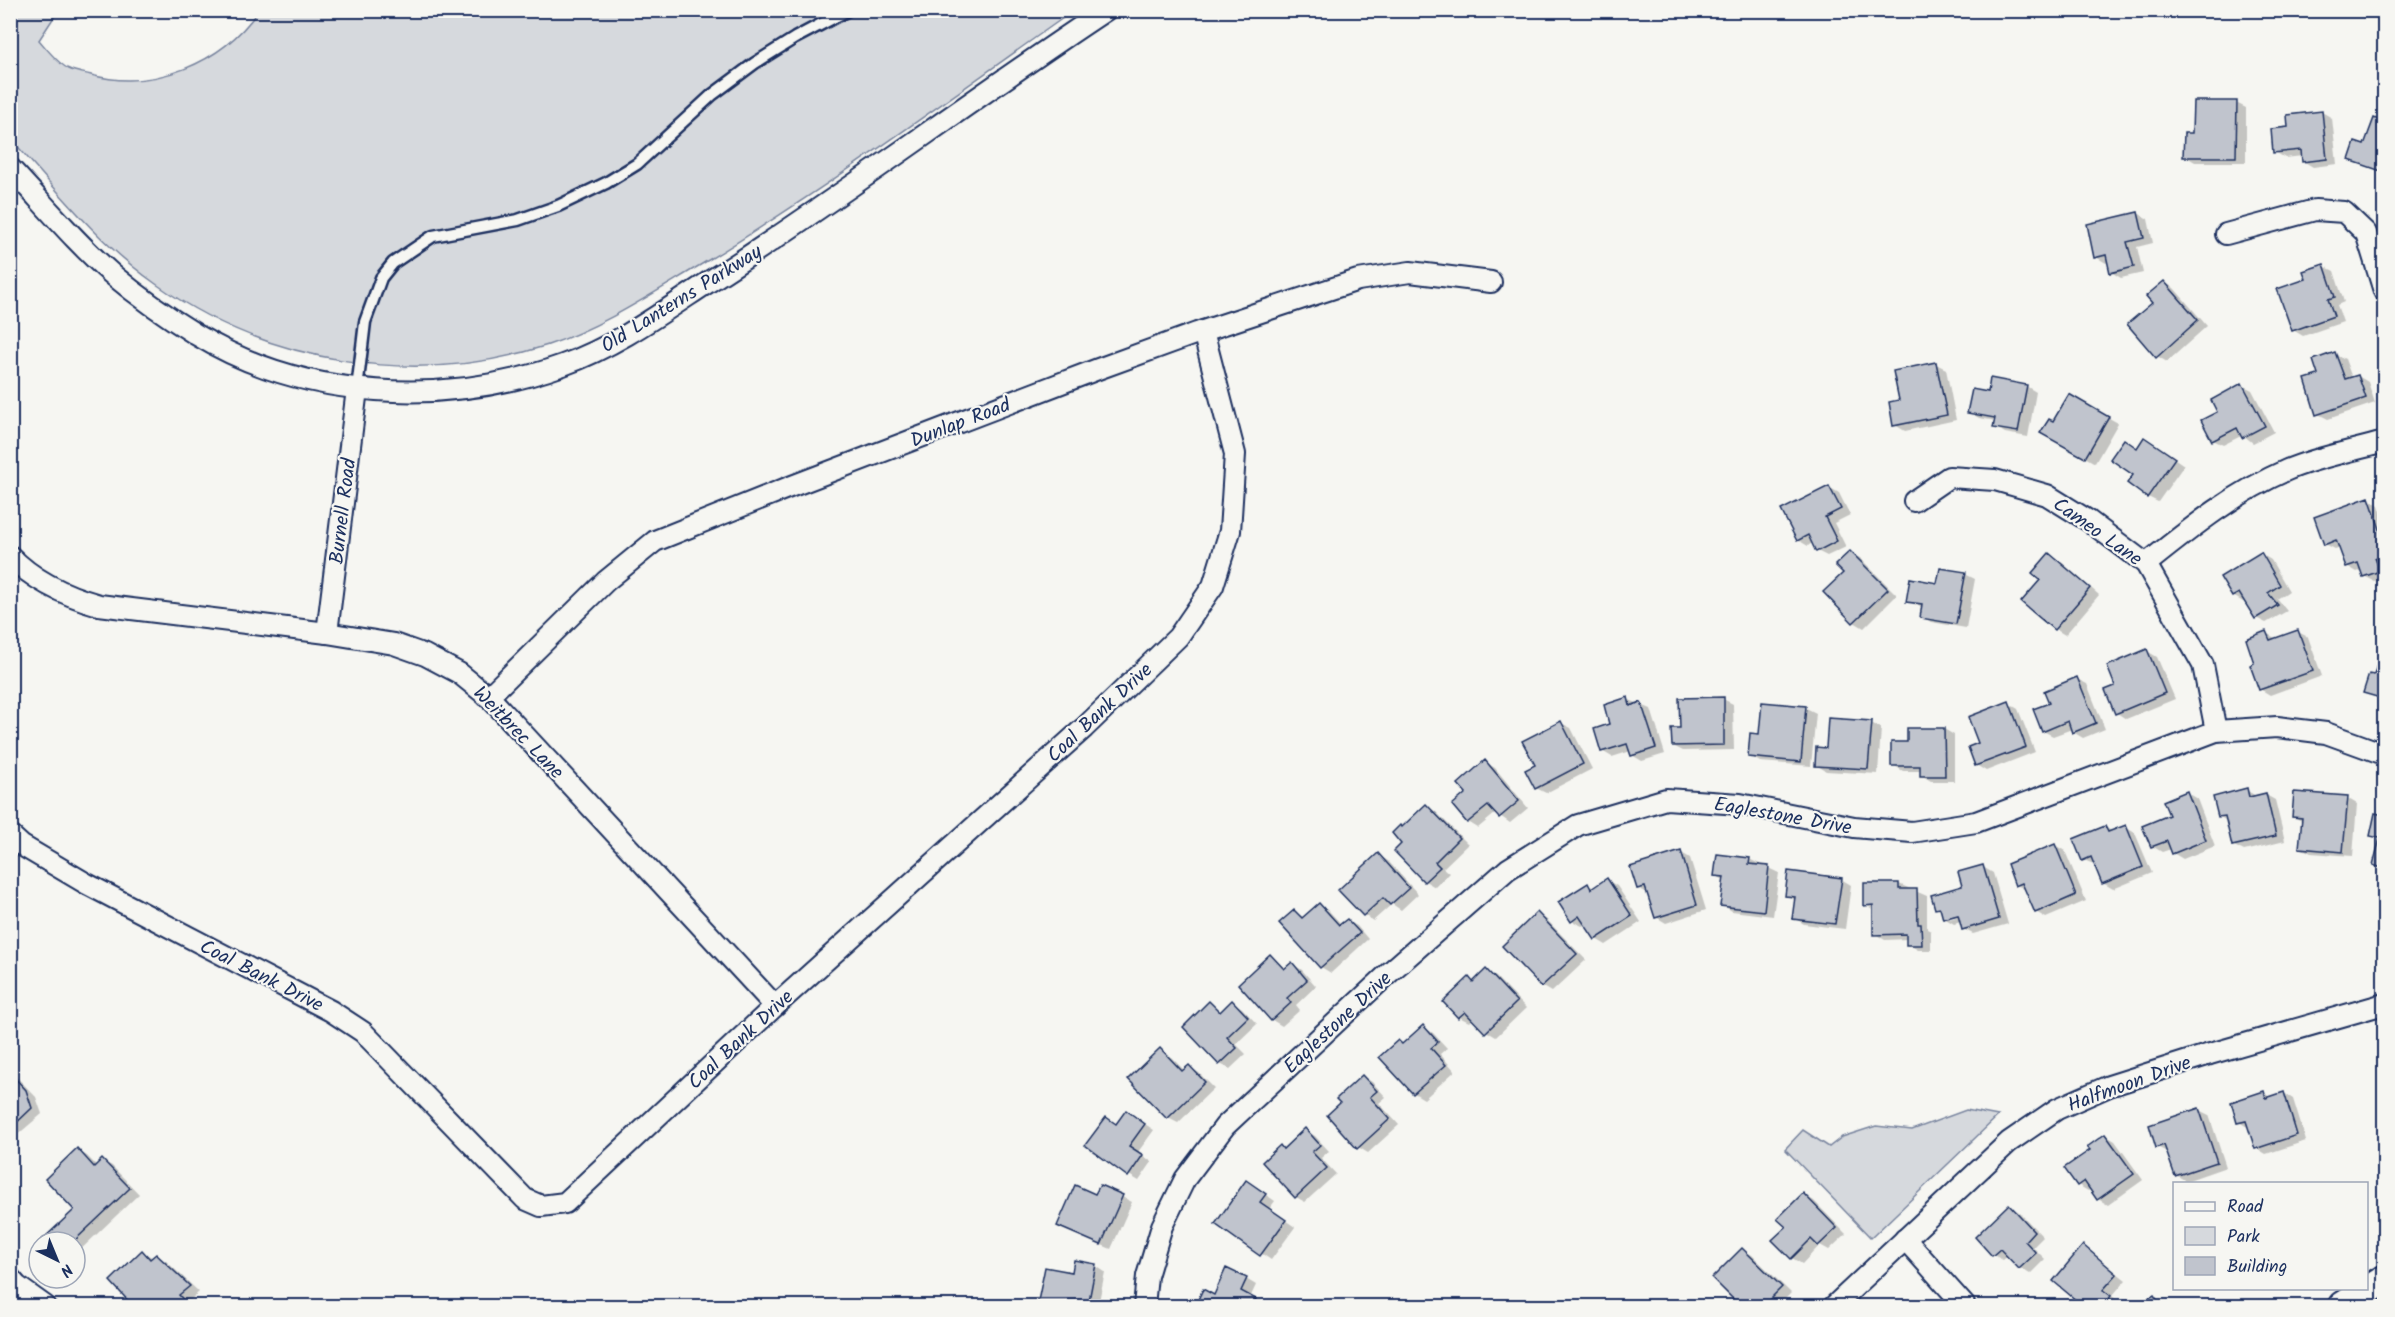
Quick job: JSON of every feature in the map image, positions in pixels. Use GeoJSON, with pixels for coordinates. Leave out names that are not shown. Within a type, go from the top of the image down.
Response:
{"type":"FeatureCollection","features":[{"type":"Feature","properties":{"kind":"main road"},"geometry":{"type":"LineString","coordinates":[[2343,1306],[2385,1280]]}},
{"type":"Feature","properties":{"kind":"street","name":"Old Lanterns Parkway"},"geometry":{"type":"LineString","coordinates":[[10,168],[112,274],[151,305],[199,336],[258,364],[298,378],[357,389],[446,389],[499,382],[562,366],[604,348],[651,321],[786,232],[1107,10]]}},
{"type":"Feature","properties":{"kind":"street"},"geometry":{"type":"LineString","coordinates":[[2226,234],[2315,210],[2344,212],[2366,233],[2385,291]]}},
{"type":"Feature","properties":{"kind":"street","name":"Dunlap Road"},"geometry":{"type":"LineString","coordinates":[[488,697],[606,581],[655,541],[810,479],[1203,331],[1358,280],[1410,272],[1491,282]]}},
{"type":"Feature","properties":{"kind":"street","name":"Coal Bank Drive"},"geometry":{"type":"LineString","coordinates":[[10,835],[21,845],[87,884],[331,1011],[363,1032],[525,1199],[541,1206],[565,1203],[775,1006],[1084,728],[1178,638],[1213,586],[1230,531],[1235,454],[1203,331]]}},
{"type":"Feature","properties":{"kind":"street","name":"Burnell Road"},"geometry":{"type":"LineString","coordinates":[[327,633],[357,389]]}},
{"type":"Feature","properties":{"kind":"street"},"geometry":{"type":"LineString","coordinates":[[2146,564],[2205,517],[2252,486],[2290,469],[2385,442]]}},
{"type":"Feature","properties":{"kind":"street","name":"Cameo Lane"},"geometry":{"type":"LineString","coordinates":[[1914,501],[1949,477],[1995,480],[2047,495],[2089,521],[2146,564],[2203,665],[2217,730]]}},
{"type":"Feature","properties":{"kind":"street","name":"Weitbrec Lane"},"geometry":{"type":"LineString","coordinates":[[10,556],[46,583],[77,599],[99,605],[327,633],[394,644],[424,655],[459,673],[488,697],[775,1006]]}},
{"type":"Feature","properties":{"kind":"street","name":"Eaglestone Drive"},"geometry":{"type":"LineString","coordinates":[[1144,1306],[1147,1276],[1162,1226],[1185,1179],[1225,1126],[1389,972],[1508,869],[1578,825],[1666,799],[1740,804],[1854,827],[1911,832],[1976,822],[2217,730],[2277,727],[2316,732],[2385,754]]}},
{"type":"Feature","properties":{"kind":"street","name":"Halfmoon Drive"},"geometry":{"type":"LineString","coordinates":[[1834,1306],[2009,1142],[2057,1109],[2109,1086],[2210,1054],[2385,1004]]}},
{"type":"Feature","properties":{"kind":"street"},"geometry":{"type":"LineString","coordinates":[[1905,1239],[1965,1306]]}},
{"type":"Feature","properties":{"kind":"street"},"geometry":{"type":"LineString","coordinates":[[13,1285],[45,1306]]}},
{"type":"Feature","properties":{"kind":"lane"},"geometry":{"type":"LineString","coordinates":[[357,389],[365,322],[381,278],[393,263],[433,236],[518,220],[558,206],[606,183],[637,164],[712,95],[755,63],[795,38],[848,10]]}},
{"type":"Feature","properties":{"kind":"green space"},"geometry":{"type":"Polygon","coordinates":[[[11,11],[58,11],[39,40],[65,67],[77,72],[114,79],[138,79],[162,76],[206,59],[243,29],[258,11],[1073,11],[797,204],[702,264],[608,319],[568,338],[498,358],[447,365],[396,366],[345,361],[295,350],[246,333],[200,311],[156,284],[116,252],[79,216],[11,139],[11,11]]]}},
{"type":"Feature","properties":{"kind":"green space"},"geometry":{"type":"Polygon","coordinates":[[[1966,1110],[1998,1116],[1871,1238],[1785,1149],[1803,1130],[1829,1147],[1842,1137],[1876,1126],[1912,1130],[1966,1110]]]}},
{"type":"Feature","properties":{"kind":"building"},"geometry":{"type":"Polygon","coordinates":[[[2193,101],[2237,101],[2236,157],[2183,157],[2184,133],[2192,133],[2193,101]]]}},
{"type":"Feature","properties":{"kind":"building"},"geometry":{"type":"Polygon","coordinates":[[[2322,111],[2327,159],[2302,162],[2301,150],[2273,153],[2271,129],[2288,127],[2287,115],[2322,111]]]}},
{"type":"Feature","properties":{"kind":"building"},"geometry":{"type":"Polygon","coordinates":[[[2374,118],[2384,122],[2384,172],[2349,160],[2355,142],[2364,145],[2374,118]]]}},
{"type":"Feature","properties":{"kind":"building"},"geometry":{"type":"Polygon","coordinates":[[[2138,212],[2144,238],[2127,242],[2134,267],[2110,273],[2106,255],[2094,258],[2087,224],[2138,212]]]}},
{"type":"Feature","properties":{"kind":"building"},"geometry":{"type":"Polygon","coordinates":[[[2324,264],[2335,297],[2328,299],[2334,316],[2292,331],[2277,289],[2306,279],[2303,271],[2324,264]]]}},
{"type":"Feature","properties":{"kind":"building"},"geometry":{"type":"Polygon","coordinates":[[[2164,281],[2198,320],[2156,358],[2127,324],[2152,303],[2146,296],[2164,281]]]}},
{"type":"Feature","properties":{"kind":"building"},"geometry":{"type":"Polygon","coordinates":[[[2335,352],[2345,379],[2358,375],[2366,398],[2316,415],[2305,379],[2318,375],[2313,360],[2335,352]]]}},
{"type":"Feature","properties":{"kind":"building"},"geometry":{"type":"Polygon","coordinates":[[[1936,362],[1947,415],[1893,426],[1889,402],[1899,400],[1893,371],[1936,362]]]}},
{"type":"Feature","properties":{"kind":"building"},"geometry":{"type":"Polygon","coordinates":[[[1990,378],[2027,385],[2018,432],[1993,428],[1995,418],[1967,413],[1972,389],[1988,392],[1990,378]]]}},
{"type":"Feature","properties":{"kind":"building"},"geometry":{"type":"Polygon","coordinates":[[[2242,383],[2265,426],[2242,438],[2237,428],[2212,441],[2201,420],[2217,412],[2211,400],[2242,383]]]}},
{"type":"Feature","properties":{"kind":"building"},"geometry":{"type":"Polygon","coordinates":[[[2069,394],[2109,417],[2085,458],[2040,433],[2049,419],[2053,421],[2069,394]]]}},
{"type":"Feature","properties":{"kind":"building"},"geometry":{"type":"Polygon","coordinates":[[[2144,437],[2175,458],[2147,498],[2127,483],[2133,475],[2110,459],[2124,439],[2137,448],[2144,437]]]}},
{"type":"Feature","properties":{"kind":"building"},"geometry":{"type":"Polygon","coordinates":[[[1829,486],[1841,509],[1825,517],[1837,541],[1816,552],[1808,535],[1797,541],[1781,510],[1829,486]]]}},
{"type":"Feature","properties":{"kind":"building"},"geometry":{"type":"Polygon","coordinates":[[[2369,497],[2384,541],[2384,554],[2375,558],[2380,571],[2363,577],[2358,563],[2346,567],[2336,540],[2324,545],[2314,517],[2369,497]]]}},
{"type":"Feature","properties":{"kind":"building"},"geometry":{"type":"Polygon","coordinates":[[[1850,551],[1888,589],[1853,623],[1823,592],[1843,573],[1835,565],[1850,551]]]}},
{"type":"Feature","properties":{"kind":"building"},"geometry":{"type":"Polygon","coordinates":[[[2261,552],[2280,585],[2268,593],[2278,605],[2255,619],[2239,593],[2232,597],[2220,577],[2261,552]]]}},
{"type":"Feature","properties":{"kind":"building"},"geometry":{"type":"Polygon","coordinates":[[[2049,553],[2090,588],[2054,630],[2021,602],[2040,580],[2032,573],[2049,553]]]}},
{"type":"Feature","properties":{"kind":"building"},"geometry":{"type":"Polygon","coordinates":[[[1940,568],[1966,572],[1956,624],[1920,618],[1922,604],[1906,602],[1910,578],[1937,583],[1940,568]]]}},
{"type":"Feature","properties":{"kind":"building"},"geometry":{"type":"Polygon","coordinates":[[[2298,630],[2313,671],[2259,690],[2250,665],[2254,663],[2246,639],[2266,631],[2270,640],[2298,630]]]}},
{"type":"Feature","properties":{"kind":"building"},"geometry":{"type":"Polygon","coordinates":[[[2384,641],[2384,699],[2363,693],[2369,674],[2374,675],[2384,641]]]}},
{"type":"Feature","properties":{"kind":"building"},"geometry":{"type":"Polygon","coordinates":[[[2147,649],[2165,693],[2115,714],[2105,690],[2115,686],[2107,666],[2147,649]]]}},
{"type":"Feature","properties":{"kind":"building"},"geometry":{"type":"Polygon","coordinates":[[[2077,677],[2096,723],[2072,733],[2068,721],[2042,732],[2033,709],[2049,703],[2044,691],[2077,677]]]}},
{"type":"Feature","properties":{"kind":"building"},"geometry":{"type":"Polygon","coordinates":[[[1628,697],[1630,706],[1641,702],[1656,748],[1631,756],[1627,744],[1601,752],[1594,729],[1609,724],[1604,705],[1628,697]]]}},
{"type":"Feature","properties":{"kind":"building"},"geometry":{"type":"Polygon","coordinates":[[[1724,697],[1724,745],[1672,746],[1671,728],[1680,728],[1679,698],[1724,697]]]}},
{"type":"Feature","properties":{"kind":"building"},"geometry":{"type":"Polygon","coordinates":[[[2009,701],[2026,747],[1975,766],[1968,747],[1978,743],[1968,717],[2009,701]]]}},
{"type":"Feature","properties":{"kind":"building"},"geometry":{"type":"Polygon","coordinates":[[[1762,702],[1806,706],[1801,762],[1748,757],[1750,733],[1759,734],[1762,702]]]}},
{"type":"Feature","properties":{"kind":"building"},"geometry":{"type":"Polygon","coordinates":[[[1828,718],[1872,721],[1868,769],[1815,766],[1816,747],[1826,748],[1828,718]]]}},
{"type":"Feature","properties":{"kind":"building"},"geometry":{"type":"Polygon","coordinates":[[[1561,721],[1583,764],[1535,789],[1525,770],[1535,765],[1522,741],[1561,721]]]}},
{"type":"Feature","properties":{"kind":"building"},"geometry":{"type":"Polygon","coordinates":[[[1907,728],[1944,728],[1945,776],[1920,776],[1920,766],[1891,766],[1891,742],[1907,742],[1907,728]]]}},
{"type":"Feature","properties":{"kind":"building"},"geometry":{"type":"Polygon","coordinates":[[[1485,760],[1519,801],[1499,818],[1488,806],[1467,823],[1452,805],[1466,793],[1458,784],[1485,760]]]}},
{"type":"Feature","properties":{"kind":"building"},"geometry":{"type":"Polygon","coordinates":[[[2247,788],[2249,797],[2266,793],[2276,836],[2232,846],[2225,816],[2218,817],[2213,797],[2247,788]]]}},
{"type":"Feature","properties":{"kind":"building"},"geometry":{"type":"Polygon","coordinates":[[[2187,791],[2206,840],[2172,854],[2167,841],[2151,847],[2142,826],[2169,815],[2163,801],[2187,791]]]}},
{"type":"Feature","properties":{"kind":"building"},"geometry":{"type":"Polygon","coordinates":[[[2294,792],[2348,796],[2343,852],[2299,848],[2302,818],[2292,817],[2294,792]]]}},
{"type":"Feature","properties":{"kind":"building"},"geometry":{"type":"Polygon","coordinates":[[[1426,804],[1459,838],[1435,862],[1440,867],[1424,882],[1394,851],[1401,844],[1392,833],[1400,825],[1402,827],[1426,804]]]}},
{"type":"Feature","properties":{"kind":"building"},"geometry":{"type":"Polygon","coordinates":[[[2375,813],[2384,815],[2384,869],[2373,865],[2380,838],[2370,836],[2375,813]]]}},
{"type":"Feature","properties":{"kind":"building"},"geometry":{"type":"Polygon","coordinates":[[[2126,825],[2143,867],[2102,884],[2091,857],[2082,861],[2073,839],[2105,826],[2108,832],[2126,825]]]}},
{"type":"Feature","properties":{"kind":"building"},"geometry":{"type":"Polygon","coordinates":[[[2055,844],[2076,895],[2035,913],[2022,883],[2015,886],[2007,864],[2055,844]]]}},
{"type":"Feature","properties":{"kind":"building"},"geometry":{"type":"Polygon","coordinates":[[[1681,851],[1697,905],[1655,918],[1645,887],[1637,889],[1630,867],[1681,851]]]}},
{"type":"Feature","properties":{"kind":"building"},"geometry":{"type":"Polygon","coordinates":[[[1378,853],[1409,888],[1390,905],[1383,898],[1363,916],[1338,890],[1378,853]]]}},
{"type":"Feature","properties":{"kind":"building"},"geometry":{"type":"Polygon","coordinates":[[[1717,854],[1750,858],[1749,864],[1769,866],[1764,911],[1720,906],[1724,877],[1714,876],[1717,854]]]}},
{"type":"Feature","properties":{"kind":"building"},"geometry":{"type":"Polygon","coordinates":[[[1983,865],[1999,919],[1962,930],[1958,915],[1943,919],[1940,908],[1935,909],[1931,895],[1962,886],[1958,872],[1983,865]]]}},
{"type":"Feature","properties":{"kind":"building"},"geometry":{"type":"Polygon","coordinates":[[[1788,871],[1842,878],[1835,924],[1792,919],[1795,897],[1785,896],[1788,871]]]}},
{"type":"Feature","properties":{"kind":"building"},"geometry":{"type":"Polygon","coordinates":[[[1607,878],[1632,916],[1595,940],[1579,916],[1571,922],[1558,902],[1588,883],[1591,889],[1607,878]]]}},
{"type":"Feature","properties":{"kind":"building"},"geometry":{"type":"Polygon","coordinates":[[[1864,883],[1899,883],[1899,889],[1917,889],[1918,924],[1921,924],[1922,945],[1906,945],[1906,934],[1873,935],[1873,905],[1864,906],[1864,883]]]}},
{"type":"Feature","properties":{"kind":"building"},"geometry":{"type":"Polygon","coordinates":[[[1319,903],[1339,925],[1347,919],[1360,933],[1320,968],[1279,923],[1294,910],[1302,918],[1319,903]]]}},
{"type":"Feature","properties":{"kind":"building"},"geometry":{"type":"Polygon","coordinates":[[[1537,912],[1577,954],[1541,987],[1502,946],[1537,912]]]}},
{"type":"Feature","properties":{"kind":"building"},"geometry":{"type":"Polygon","coordinates":[[[1270,954],[1284,969],[1292,962],[1307,980],[1287,998],[1291,1003],[1271,1021],[1238,984],[1270,954]]]}},
{"type":"Feature","properties":{"kind":"building"},"geometry":{"type":"Polygon","coordinates":[[[1486,969],[1517,1002],[1485,1033],[1465,1012],[1458,1018],[1443,1002],[1469,977],[1473,982],[1486,969]]]}},
{"type":"Feature","properties":{"kind":"building"},"geometry":{"type":"Polygon","coordinates":[[[1232,1000],[1248,1017],[1227,1037],[1237,1048],[1219,1065],[1183,1027],[1209,1001],[1220,1012],[1232,1000]]]}},
{"type":"Feature","properties":{"kind":"building"},"geometry":{"type":"Polygon","coordinates":[[[1423,1025],[1438,1042],[1431,1048],[1446,1065],[1413,1094],[1379,1057],[1398,1040],[1402,1044],[1423,1025]]]}},
{"type":"Feature","properties":{"kind":"building"},"geometry":{"type":"Polygon","coordinates":[[[1160,1048],[1182,1071],[1189,1065],[1205,1082],[1167,1119],[1128,1079],[1160,1048]]]}},
{"type":"Feature","properties":{"kind":"building"},"geometry":{"type":"Polygon","coordinates":[[[10,1073],[26,1090],[32,1108],[10,1129],[10,1073]]]}},
{"type":"Feature","properties":{"kind":"building"},"geometry":{"type":"Polygon","coordinates":[[[1362,1075],[1377,1091],[1370,1097],[1390,1119],[1357,1149],[1327,1115],[1340,1103],[1336,1099],[1362,1075]]]}},
{"type":"Feature","properties":{"kind":"building"},"geometry":{"type":"Polygon","coordinates":[[[2264,1091],[2266,1098],[2284,1092],[2297,1135],[2255,1149],[2246,1121],[2237,1123],[2231,1102],[2264,1091]]]}},
{"type":"Feature","properties":{"kind":"building"},"geometry":{"type":"Polygon","coordinates":[[[2199,1108],[2217,1162],[2175,1176],[2164,1145],[2156,1148],[2149,1125],[2199,1108]]]}},
{"type":"Feature","properties":{"kind":"building"},"geometry":{"type":"Polygon","coordinates":[[[1126,1110],[1145,1124],[1129,1146],[1143,1155],[1128,1177],[1085,1145],[1106,1117],[1116,1124],[1126,1110]]]}},
{"type":"Feature","properties":{"kind":"building"},"geometry":{"type":"Polygon","coordinates":[[[1305,1128],[1320,1145],[1312,1152],[1327,1168],[1295,1198],[1262,1162],[1280,1145],[1283,1149],[1305,1128]]]}},
{"type":"Feature","properties":{"kind":"building"},"geometry":{"type":"Polygon","coordinates":[[[2105,1134],[2134,1174],[2097,1200],[2084,1181],[2077,1186],[2064,1168],[2090,1150],[2087,1147],[2105,1134]]]}},
{"type":"Feature","properties":{"kind":"building"},"geometry":{"type":"Polygon","coordinates":[[[77,1148],[94,1167],[102,1159],[130,1188],[86,1230],[53,1230],[74,1210],[45,1179],[77,1148]]]}},
{"type":"Feature","properties":{"kind":"building"},"geometry":{"type":"Polygon","coordinates":[[[1246,1180],[1266,1194],[1260,1202],[1286,1220],[1260,1256],[1215,1224],[1246,1180]]]}},
{"type":"Feature","properties":{"kind":"building"},"geometry":{"type":"Polygon","coordinates":[[[1075,1185],[1095,1194],[1100,1185],[1123,1195],[1101,1245],[1057,1226],[1075,1185]]]}},
{"type":"Feature","properties":{"kind":"building"},"geometry":{"type":"Polygon","coordinates":[[[1803,1193],[1837,1228],[1818,1246],[1811,1239],[1791,1259],[1772,1240],[1786,1227],[1777,1219],[1803,1193]]]}},
{"type":"Feature","properties":{"kind":"building"},"geometry":{"type":"Polygon","coordinates":[[[2009,1204],[2034,1231],[2025,1241],[2036,1253],[2019,1269],[2000,1249],[1992,1256],[1975,1237],[2009,1204]]]}},
{"type":"Feature","properties":{"kind":"building"},"geometry":{"type":"Polygon","coordinates":[[[2083,1245],[2117,1274],[2103,1290],[2111,1296],[2103,1306],[2083,1306],[2053,1281],[2083,1245]]]}},
{"type":"Feature","properties":{"kind":"building"},"geometry":{"type":"Polygon","coordinates":[[[1742,1248],[1782,1287],[1763,1306],[1729,1306],[1735,1301],[1712,1278],[1742,1248]]]}},
{"type":"Feature","properties":{"kind":"building"},"geometry":{"type":"Polygon","coordinates":[[[142,1250],[150,1259],[156,1254],[190,1286],[179,1295],[189,1306],[133,1306],[110,1281],[142,1250]]]}},
{"type":"Feature","properties":{"kind":"building"},"geometry":{"type":"Polygon","coordinates":[[[1074,1260],[1096,1264],[1088,1306],[1037,1306],[1045,1267],[1072,1272],[1074,1260]]]}},
{"type":"Feature","properties":{"kind":"building"},"geometry":{"type":"Polygon","coordinates":[[[1226,1268],[1247,1278],[1241,1291],[1256,1299],[1252,1306],[1195,1306],[1203,1289],[1214,1295],[1226,1268]]]}},
{"type":"Feature","properties":{"kind":"building"},"geometry":{"type":"Polygon","coordinates":[[[2154,1295],[2161,1306],[2136,1306],[2154,1295]]]}}]}
